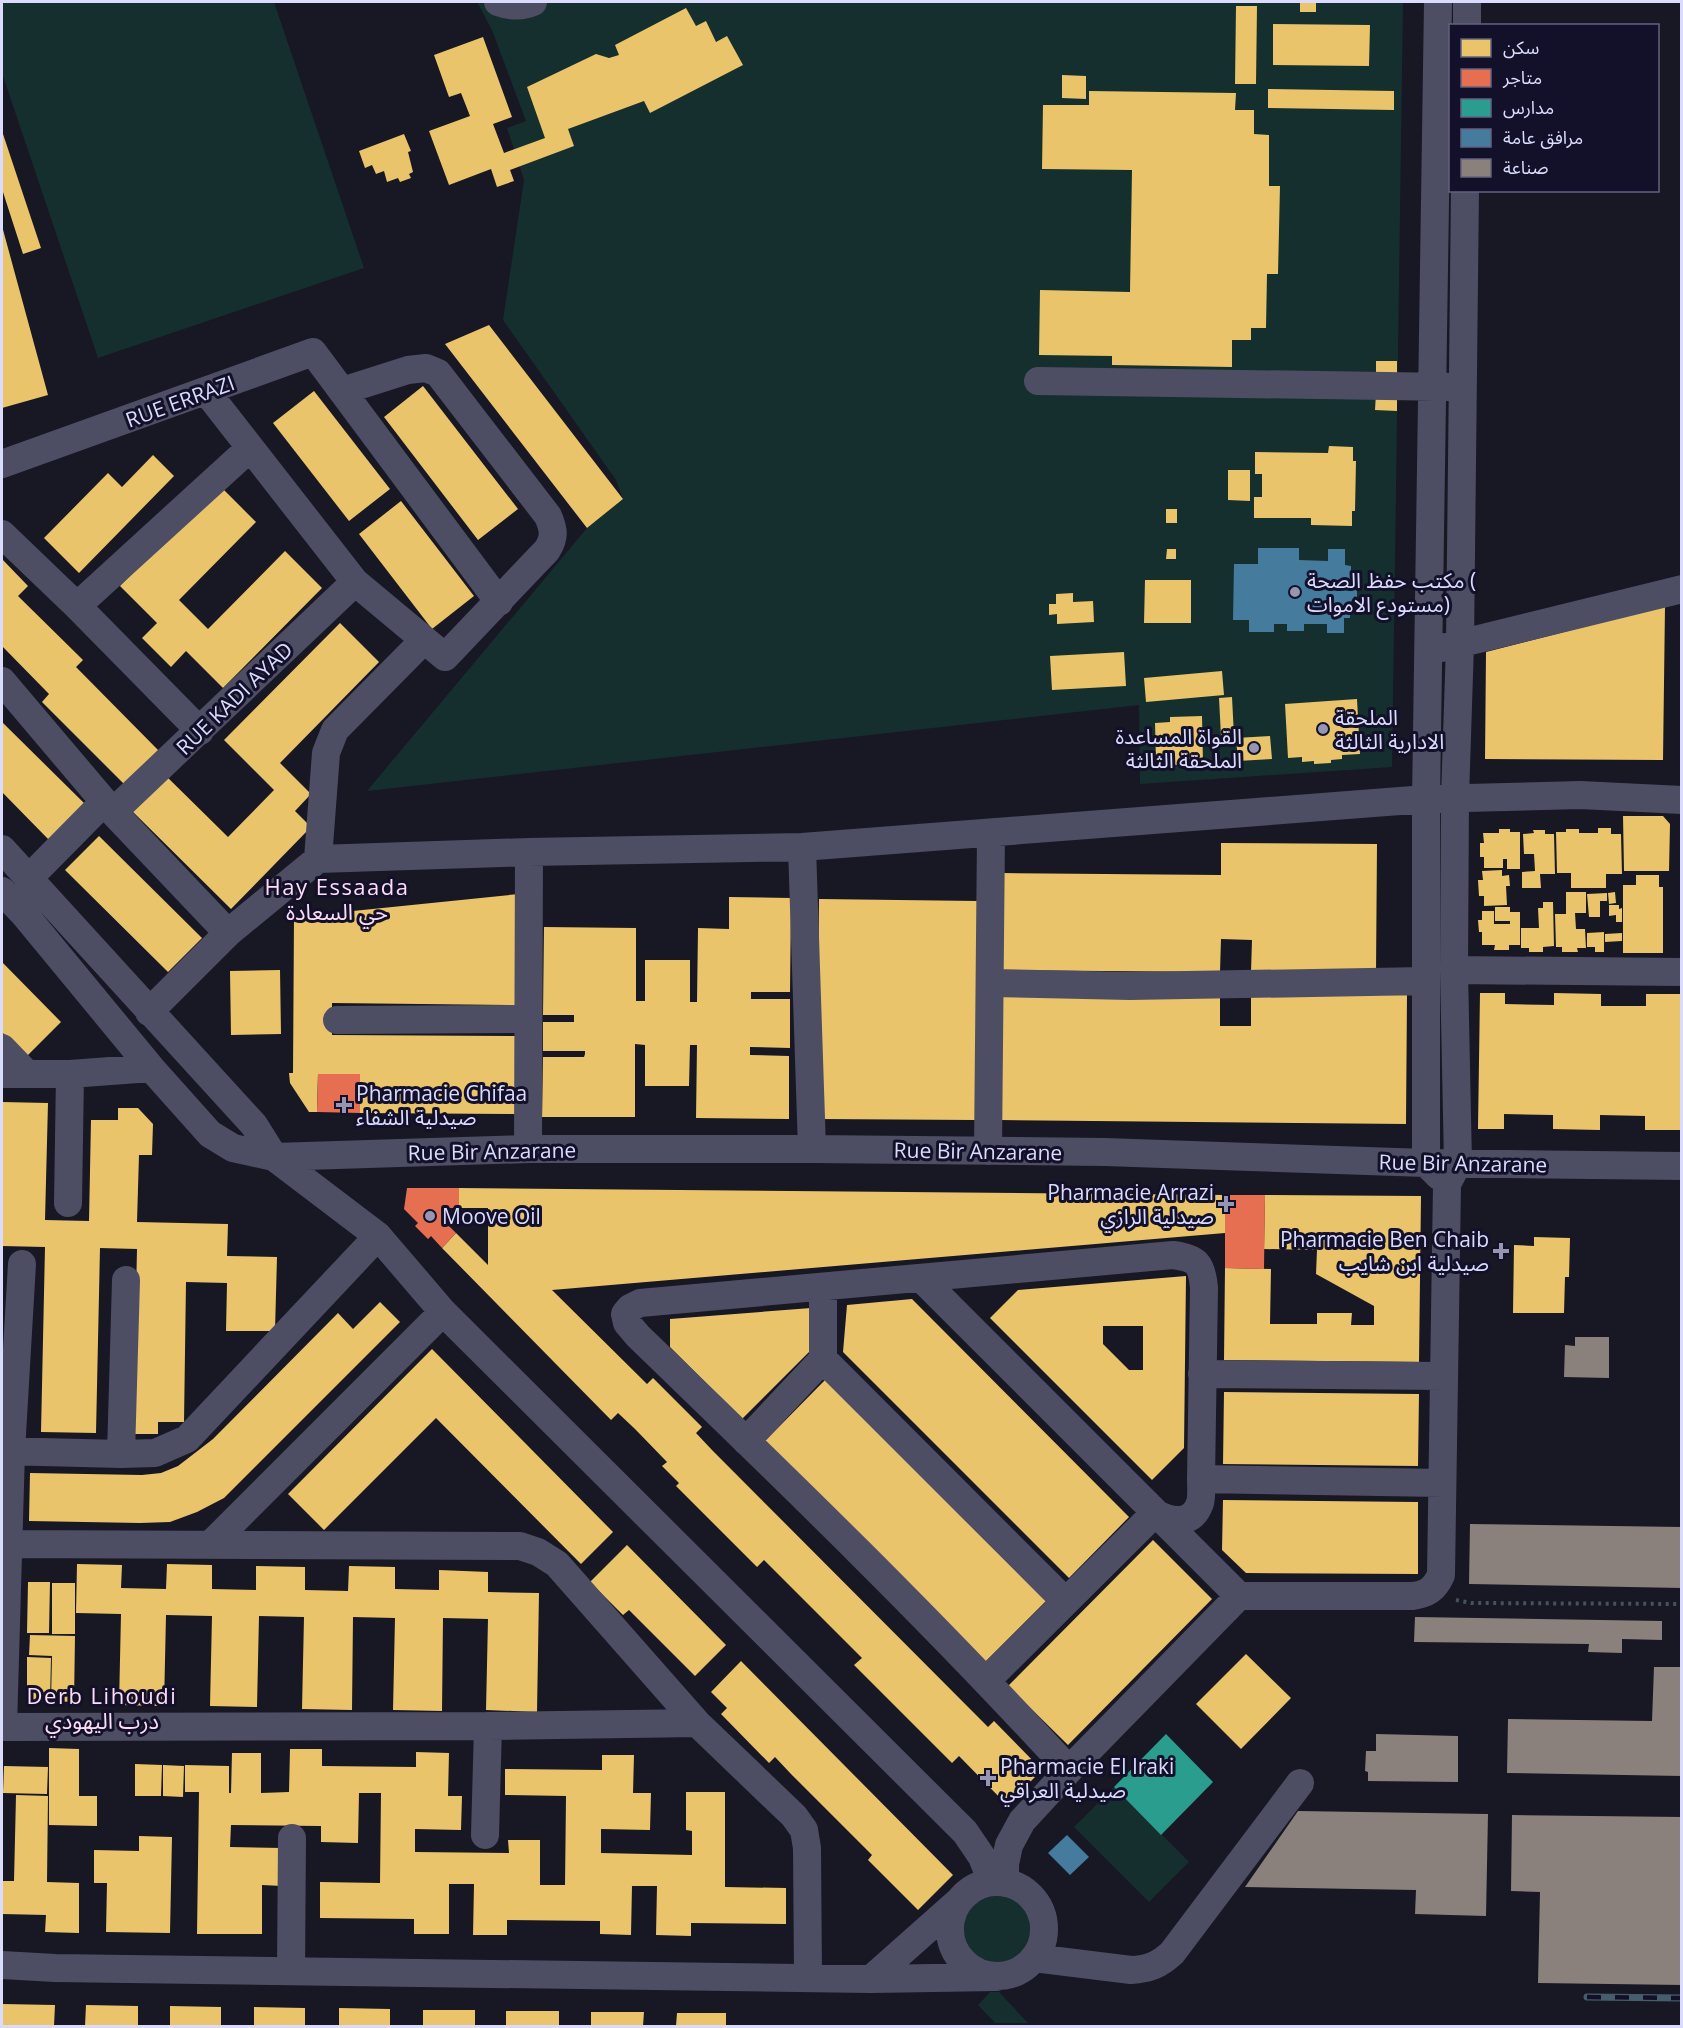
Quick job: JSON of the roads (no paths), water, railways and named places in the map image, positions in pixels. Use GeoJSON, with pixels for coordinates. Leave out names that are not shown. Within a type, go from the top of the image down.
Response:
{"type":"FeatureCollection","features":[{"type":"Feature","properties":{"kind":"street"},"geometry":{"type":"LineString","coordinates":[[498,2],[511,6],[533,2]]}},
{"type":"Feature","properties":{"kind":"street"},"geometry":{"type":"LineString","coordinates":[[1426,1163],[1426,799],[1433,386],[1444,112],[1438,2]]}},
{"type":"Feature","properties":{"kind":"street"},"geometry":{"type":"LineString","coordinates":[[1467,2],[1467,24]]}},
{"type":"Feature","properties":{"kind":"street"},"geometry":{"type":"LineString","coordinates":[[921,1278],[1239,1596],[1412,1596],[1424,1594],[1436,1587],[1441,1575],[1444,1376],[1452,1174],[1455,798],[1460,644],[1465,192]]}},
{"type":"Feature","properties":{"kind":"street","name":"RUE ERRAZI"},"geometry":{"type":"LineString","coordinates":[[2,464],[313,352],[499,602]]}},
{"type":"Feature","properties":{"kind":"street"},"geometry":{"type":"LineString","coordinates":[[318,859],[326,753],[335,730],[434,649],[499,602],[554,540],[554,528],[548,516],[438,373],[426,368],[408,370],[342,391]]}},
{"type":"Feature","properties":{"kind":"street"},"geometry":{"type":"LineString","coordinates":[[1038,381],[1462,387]]}},
{"type":"Feature","properties":{"kind":"street"},"geometry":{"type":"LineString","coordinates":[[206,392],[355,582],[434,649]]}},
{"type":"Feature","properties":{"kind":"street"},"geometry":{"type":"LineString","coordinates":[[77,606],[250,448]]}},
{"type":"Feature","properties":{"kind":"street"},"geometry":{"type":"LineString","coordinates":[[2,534],[77,606],[200,731]]}},
{"type":"Feature","properties":{"kind":"street","name":"RUE KADI AYAD"},"geometry":{"type":"LineString","coordinates":[[28,879],[108,807],[200,731],[355,582]]}},
{"type":"Feature","properties":{"kind":"street"},"geometry":{"type":"LineString","coordinates":[[1429,651],[1682,589]]}},
{"type":"Feature","properties":{"kind":"street"},"geometry":{"type":"LineString","coordinates":[[2,681],[108,807],[228,933]]}},
{"type":"Feature","properties":{"kind":"street"},"geometry":{"type":"LineString","coordinates":[[149,1012],[228,933],[318,859],[802,847],[1426,799],[1580,795],[1682,800]]}},
{"type":"Feature","properties":{"kind":"street"},"geometry":{"type":"LineString","coordinates":[[988,1151],[990,834]]}},
{"type":"Feature","properties":{"kind":"street"},"geometry":{"type":"LineString","coordinates":[[802,847],[812,1149]]}},
{"type":"Feature","properties":{"kind":"street"},"geometry":{"type":"LineString","coordinates":[[2,849],[254,1125],[274,1157],[378,1236],[443,1312],[965,1832],[998,1882]]}},
{"type":"Feature","properties":{"kind":"street"},"geometry":{"type":"LineString","coordinates":[[528,1149],[529,852]]}},
{"type":"Feature","properties":{"kind":"street"},"geometry":{"type":"LineString","coordinates":[[2,891],[24,914],[151,1068],[210,1134],[233,1148],[274,1157]]}},
{"type":"Feature","properties":{"kind":"street"},"geometry":{"type":"LineString","coordinates":[[1454,970],[1682,972]]}},
{"type":"Feature","properties":{"kind":"street"},"geometry":{"type":"LineString","coordinates":[[990,983],[1130,986],[1426,981]]}},
{"type":"Feature","properties":{"kind":"street"},"geometry":{"type":"LineString","coordinates":[[337,1020],[528,1019]]}},
{"type":"Feature","properties":{"kind":"street"},"geometry":{"type":"LineString","coordinates":[[2,1048],[14,1074],[70,1074],[151,1068]]}},
{"type":"Feature","properties":{"kind":"street"},"geometry":{"type":"LineString","coordinates":[[68,1203],[70,1074]]}},
{"type":"Feature","properties":{"kind":"street","name":"Rue Bir Anzarane"},"geometry":{"type":"LineString","coordinates":[[274,1157],[528,1149],[812,1149],[1105,1152],[1426,1163],[1452,1174],[1682,1166]]}},
{"type":"Feature","properties":{"kind":"street"},"geometry":{"type":"LineString","coordinates":[[6,1451],[155,1453],[187,1439],[378,1236]]}},
{"type":"Feature","properties":{"kind":"street"},"geometry":{"type":"LineString","coordinates":[[1069,1770],[987,1680],[638,1336],[627,1323],[625,1314],[630,1308],[640,1303],[1173,1255],[1187,1257],[1195,1261],[1202,1272],[1199,1504],[1191,1516],[1178,1521],[1166,1519],[1155,1513]]}},
{"type":"Feature","properties":{"kind":"street"},"geometry":{"type":"LineString","coordinates":[[22,1264],[6,1451],[2,1727],[697,1723]]}},
{"type":"Feature","properties":{"kind":"street"},"geometry":{"type":"LineString","coordinates":[[121,1454],[126,1280]]}},
{"type":"Feature","properties":{"kind":"street"},"geometry":{"type":"LineString","coordinates":[[746,1441],[823,1359],[823,1288]]}},
{"type":"Feature","properties":{"kind":"street"},"geometry":{"type":"LineString","coordinates":[[210,1545],[443,1312]]}},
{"type":"Feature","properties":{"kind":"street"},"geometry":{"type":"LineString","coordinates":[[823,1359],[1065,1601]]}},
{"type":"Feature","properties":{"kind":"street"},"geometry":{"type":"LineString","coordinates":[[1202,1374],[1444,1376]]}},
{"type":"Feature","properties":{"kind":"street"},"geometry":{"type":"LineString","coordinates":[[1201,1479],[1442,1483]]}},
{"type":"Feature","properties":{"kind":"street"},"geometry":{"type":"LineString","coordinates":[[987,1680],[1155,1513]]}},
{"type":"Feature","properties":{"kind":"street"},"geometry":{"type":"LineString","coordinates":[[5,1544],[520,1545],[538,1552],[557,1563],[697,1723],[794,1816],[804,1830],[807,1848],[808,1977]]}},
{"type":"Feature","properties":{"kind":"street"},"geometry":{"type":"LineString","coordinates":[[998,1882],[1009,1845],[1022,1821],[1239,1596]]}},
{"type":"Feature","properties":{"kind":"street"},"geometry":{"type":"LineString","coordinates":[[485,1835],[488,1726]]}},
{"type":"Feature","properties":{"kind":"street"},"geometry":{"type":"LineString","coordinates":[[1034,1958],[1131,1970],[1146,1969],[1161,1964],[1172,1953],[1300,1783]]}},
{"type":"Feature","properties":{"kind":"street"},"geometry":{"type":"LineString","coordinates":[[291,1971],[292,1838]]}},
{"type":"Feature","properties":{"kind":"street"},"geometry":{"type":"LineString","coordinates":[[2,1965],[67,1968],[871,1979],[996,1977],[1017,1972],[1034,1958],[1040,1949],[1044,1935],[1037,1904],[1018,1887],[998,1882],[977,1887],[871,1979]]}},
{"type":"Feature","properties":{"kind":"street"},"geometry":{"type":"LineString","coordinates":[[962,1898],[951,1917],[950,1934],[954,1950],[966,1965],[975,1971],[996,1977]]}},
{"type":"Feature","properties":{"kind":"railway"},"geometry":{"type":"LineString","coordinates":[[1587,1997],[1682,1998]]}},
{"type":"Feature","properties":{"kind":"place","name":"مكتب حفظ الصحة ( مستودع الاموات)"},"geometry":{"type":"Point","coordinates":[1295,592]}},
{"type":"Feature","properties":{"kind":"place","name":"الملحقة الادارية الثالثة"},"geometry":{"type":"Point","coordinates":[1323,729]}},
{"type":"Feature","properties":{"kind":"place","name":"القواة المساعدة الملحقة الثالثة"},"geometry":{"type":"Point","coordinates":[1254,748]}},
{"type":"Feature","properties":{"kind":"place","name":"Pharmacie Chifaa صيدلية الشفاء"},"geometry":{"type":"Point","coordinates":[344,1105]}},
{"type":"Feature","properties":{"kind":"place","name":"Pharmacie Arrazi صيدلية الرازي"},"geometry":{"type":"Point","coordinates":[1226,1204]}},
{"type":"Feature","properties":{"kind":"place","name":"Moove Oil"},"geometry":{"type":"Point","coordinates":[430,1216]}},
{"type":"Feature","properties":{"kind":"place","name":"Pharmacie Ben Chaib صيدلية ابن شايب"},"geometry":{"type":"Point","coordinates":[1501,1251]}},
{"type":"Feature","properties":{"kind":"place","name":"Pharmacie El Iraki صيدلية العراقي"},"geometry":{"type":"Point","coordinates":[988,1778]}},
{"type":"Feature","properties":{"kind":"district","name":"Hay Essaada حي السعادة"},"geometry":{"type":"Point","coordinates":[337,898]}},
{"type":"Feature","properties":{"kind":"district","name":"Derb Lihoudi درب اليهودي"},"geometry":{"type":"Point","coordinates":[102,1708]}}]}
